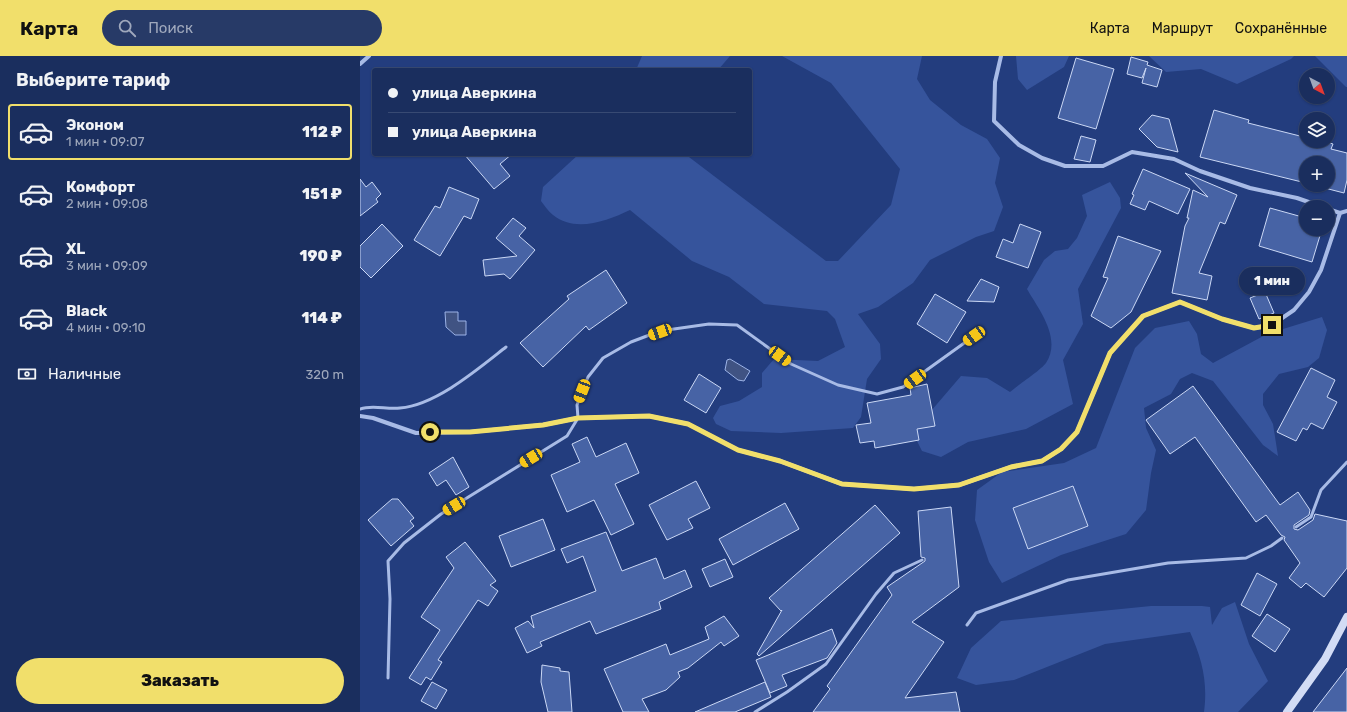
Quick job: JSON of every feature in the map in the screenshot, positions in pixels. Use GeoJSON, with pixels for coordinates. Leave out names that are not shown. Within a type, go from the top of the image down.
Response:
{"type":"FeatureCollection","features":[{"type":"Feature","properties":{"kind":"street"},"geometry":{"type":"LineString","coordinates":[[360,64],[369,56]]}},
{"type":"Feature","properties":{"kind":"street"},"geometry":{"type":"LineString","coordinates":[[1001,56],[995,82],[994,121],[1019,145],[1042,158],[1065,166],[1103,166],[1132,152],[1168,158],[1250,188],[1303,200]]}},
{"type":"Feature","properties":{"kind":"street"},"geometry":{"type":"LineString","coordinates":[[1335,211],[1340,213],[1347,211]]}},
{"type":"Feature","properties":{"kind":"street"},"geometry":{"type":"LineString","coordinates":[[360,416],[373,418],[416,433],[495,430],[559,423],[578,418],[649,416],[688,424],[738,450],[780,461],[842,484],[914,489],[959,485],[1011,467],[1042,461],[1061,449],[1077,432],[1110,353],[1143,316],[1180,302],[1222,319],[1254,328],[1272,325],[1294,310],[1309,292],[1322,270],[1340,213]]}},
{"type":"Feature","properties":{"kind":"street"},"geometry":{"type":"LineString","coordinates":[[1287,712],[1324,659],[1347,618]]}},
{"type":"Feature","properties":{"kind":"lane"},"geometry":{"type":"LineString","coordinates":[[388,678],[390,599],[388,561],[404,543],[441,514],[567,436],[578,418],[577,405],[588,377],[603,358],[631,342],[660,332],[710,324],[737,324],[791,364],[838,385],[877,394],[903,387],[974,336]]}},
{"type":"Feature","properties":{"kind":"lane"},"geometry":{"type":"LineString","coordinates":[[360,409],[366,407],[400,408],[440,394],[459,382],[506,347]]}},
{"type":"Feature","properties":{"kind":"lane"},"geometry":{"type":"LineString","coordinates":[[1296,527],[1311,517],[1321,490],[1347,462]]}},
{"type":"Feature","properties":{"kind":"lane"},"geometry":{"type":"LineString","coordinates":[[967,625],[976,613],[1068,580],[1168,563],[1246,558],[1271,546],[1282,538]]}},
{"type":"Feature","properties":{"kind":"lane"},"geometry":{"type":"LineString","coordinates":[[755,712],[787,692],[826,664],[876,594],[894,573],[922,560]]}},
{"type":"Feature","properties":{"kind":"shaded area"},"geometry":{"type":"Polygon","coordinates":[[[642,56],[730,56],[720,68],[637,68],[642,56]]]}},
{"type":"Feature","properties":{"kind":"shaded area"},"geometry":{"type":"Polygon","coordinates":[[[782,56],[922,56],[917,79],[930,100],[961,125],[987,139],[1000,158],[995,183],[1003,207],[994,231],[976,237],[930,260],[913,283],[878,307],[858,314],[880,344],[881,359],[867,379],[861,417],[853,428],[781,433],[731,431],[716,424],[713,418],[720,406],[739,401],[762,387],[762,373],[774,359],[818,361],[845,347],[835,319],[827,311],[764,304],[729,277],[692,261],[630,210],[611,218],[591,223],[571,223],[562,220],[553,215],[541,201],[543,187],[577,156],[688,156],[826,261],[838,261],[891,205],[900,169],[831,83],[782,56]]]}},
{"type":"Feature","properties":{"kind":"shaded area"},"geometry":{"type":"Polygon","coordinates":[[[1016,56],[1069,56],[1064,67],[1027,90],[1018,79],[1016,56]]]}},
{"type":"Feature","properties":{"kind":"shaded area"},"geometry":{"type":"Polygon","coordinates":[[[1149,56],[1294,56],[1291,59],[1237,84],[1201,69],[1166,72],[1149,56]]]}},
{"type":"Feature","properties":{"kind":"shaded area"},"geometry":{"type":"Polygon","coordinates":[[[1315,56],[1347,56],[1347,87],[1335,76],[1335,68],[1327,68],[1315,56]]]}},
{"type":"Feature","properties":{"kind":"shaded area"},"geometry":{"type":"Polygon","coordinates":[[[1110,182],[1120,198],[1121,208],[1078,289],[1083,324],[1063,360],[1073,404],[1026,429],[968,442],[941,457],[922,451],[915,437],[919,425],[961,376],[987,378],[1010,392],[1046,363],[1050,354],[1050,334],[1043,315],[1027,289],[1044,260],[1055,251],[1068,249],[1077,238],[1087,216],[1082,195],[1110,182]]]}},
{"type":"Feature","properties":{"kind":"shaded area"},"geometry":{"type":"Polygon","coordinates":[[[445,312],[458,312],[458,321],[466,321],[466,335],[455,335],[446,327],[445,312]]]}},
{"type":"Feature","properties":{"kind":"shaded area"},"geometry":{"type":"Polygon","coordinates":[[[1322,317],[1327,330],[1319,358],[1308,367],[1279,374],[1263,394],[1263,405],[1273,424],[1278,456],[1263,445],[1213,381],[1192,373],[1180,379],[1171,394],[1144,408],[1146,428],[1156,450],[1146,510],[1126,534],[1061,555],[1002,583],[989,562],[975,520],[977,490],[1002,472],[1064,463],[1096,448],[1135,348],[1155,328],[1189,321],[1197,334],[1201,354],[1213,363],[1267,334],[1322,317]]]}},
{"type":"Feature","properties":{"kind":"shaded area"},"geometry":{"type":"Polygon","coordinates":[[[730,359],[750,371],[744,381],[738,380],[725,370],[727,360],[730,359]]]}},
{"type":"Feature","properties":{"kind":"shaded area"},"geometry":{"type":"Polygon","coordinates":[[[1235,602],[1249,644],[1268,681],[1238,712],[1204,712],[1205,691],[1203,671],[1198,652],[1190,632],[1105,644],[1014,680],[976,685],[957,678],[971,648],[1001,621],[1151,606],[1202,606],[1210,607],[1212,625],[1222,608],[1235,602]]]}},
{"type":"Feature","properties":{"kind":"building"},"geometry":{"type":"Polygon","coordinates":[[[1131,57],[1148,62],[1147,65],[1162,70],[1157,87],[1142,83],[1146,68],[1142,78],[1127,74],[1131,57]]]}},
{"type":"Feature","properties":{"kind":"building"},"geometry":{"type":"Polygon","coordinates":[[[1076,58],[1114,69],[1096,129],[1058,118],[1076,58]]]}},
{"type":"Feature","properties":{"kind":"building"},"geometry":{"type":"Polygon","coordinates":[[[1214,110],[1249,120],[1248,123],[1299,136],[1299,148],[1331,148],[1347,153],[1347,180],[1344,193],[1335,191],[1335,156],[1299,156],[1299,181],[1200,157],[1214,110]]]}},
{"type":"Feature","properties":{"kind":"building"},"geometry":{"type":"Polygon","coordinates":[[[1152,115],[1169,119],[1178,152],[1157,147],[1139,129],[1152,115]]]}},
{"type":"Feature","properties":{"kind":"building"},"geometry":{"type":"Polygon","coordinates":[[[1081,136],[1096,140],[1090,162],[1074,159],[1081,136]]]}},
{"type":"Feature","properties":{"kind":"building"},"geometry":{"type":"Polygon","coordinates":[[[466,156],[510,156],[500,164],[510,176],[494,189],[466,156]]]}},
{"type":"Feature","properties":{"kind":"building"},"geometry":{"type":"Polygon","coordinates":[[[1143,169],[1190,189],[1178,214],[1149,201],[1145,210],[1130,204],[1134,195],[1132,194],[1143,169]]]}},
{"type":"Feature","properties":{"kind":"building"},"geometry":{"type":"Polygon","coordinates":[[[1185,173],[1237,195],[1225,224],[1220,222],[1199,273],[1212,276],[1207,300],[1172,293],[1185,226],[1189,218],[1187,218],[1193,190],[1208,197],[1185,173]]]}},
{"type":"Feature","properties":{"kind":"building"},"geometry":{"type":"Polygon","coordinates":[[[360,179],[366,187],[372,182],[381,194],[376,199],[378,202],[360,216],[360,179]]]}},
{"type":"Feature","properties":{"kind":"building"},"geometry":{"type":"Polygon","coordinates":[[[449,187],[479,199],[471,219],[464,216],[440,256],[414,240],[435,206],[440,208],[449,187]]]}},
{"type":"Feature","properties":{"kind":"building"},"geometry":{"type":"Polygon","coordinates":[[[1270,208],[1299,216],[1299,236],[1320,236],[1312,262],[1259,246],[1270,208]]]}},
{"type":"Feature","properties":{"kind":"building"},"geometry":{"type":"Polygon","coordinates":[[[513,218],[526,228],[519,236],[535,250],[510,279],[504,274],[485,276],[483,260],[517,256],[496,238],[513,218]]]}},
{"type":"Feature","properties":{"kind":"building"},"geometry":{"type":"Polygon","coordinates":[[[382,224],[403,246],[371,278],[360,267],[360,246],[382,224]]]}},
{"type":"Feature","properties":{"kind":"building"},"geometry":{"type":"Polygon","coordinates":[[[1020,224],[1041,232],[1028,268],[996,257],[1003,239],[1013,243],[1020,224]]]}},
{"type":"Feature","properties":{"kind":"building"},"geometry":{"type":"Polygon","coordinates":[[[1118,236],[1161,251],[1131,312],[1111,328],[1091,316],[1108,278],[1103,277],[1118,236]]]}},
{"type":"Feature","properties":{"kind":"building"},"geometry":{"type":"Polygon","coordinates":[[[606,270],[627,303],[589,330],[586,326],[543,367],[520,343],[569,299],[567,296],[606,270]]]}},
{"type":"Feature","properties":{"kind":"building"},"geometry":{"type":"Polygon","coordinates":[[[981,279],[999,287],[994,302],[967,301],[981,279]]]}},
{"type":"Feature","properties":{"kind":"building"},"geometry":{"type":"Polygon","coordinates":[[[1265,292],[1274,313],[1259,319],[1250,298],[1265,292]]]}},
{"type":"Feature","properties":{"kind":"building"},"geometry":{"type":"Polygon","coordinates":[[[935,294],[966,312],[947,343],[917,324],[935,294]]]}},
{"type":"Feature","properties":{"kind":"building"},"geometry":{"type":"Polygon","coordinates":[[[1311,368],[1335,380],[1327,397],[1337,402],[1323,429],[1311,423],[1307,430],[1303,428],[1296,441],[1277,432],[1311,368]]]}},
{"type":"Feature","properties":{"kind":"building"},"geometry":{"type":"Polygon","coordinates":[[[699,374],[721,388],[706,413],[684,400],[699,374]]]}},
{"type":"Feature","properties":{"kind":"building"},"geometry":{"type":"Polygon","coordinates":[[[927,384],[935,426],[917,429],[919,440],[875,448],[874,441],[860,443],[856,425],[871,423],[867,403],[911,395],[910,388],[927,384]]]}},
{"type":"Feature","properties":{"kind":"building"},"geometry":{"type":"Polygon","coordinates":[[[1193,386],[1280,505],[1298,492],[1310,510],[1309,515],[1294,525],[1294,529],[1298,530],[1313,520],[1315,514],[1347,521],[1347,568],[1324,597],[1306,583],[1301,588],[1289,578],[1300,563],[1284,540],[1285,537],[1281,535],[1266,515],[1256,522],[1195,437],[1170,454],[1146,420],[1193,386]]]}},
{"type":"Feature","properties":{"kind":"building"},"geometry":{"type":"Polygon","coordinates":[[[587,437],[596,457],[626,443],[639,473],[615,484],[634,524],[611,535],[594,500],[567,512],[551,475],[580,462],[572,444],[587,437]]]}},
{"type":"Feature","properties":{"kind":"building"},"geometry":{"type":"Polygon","coordinates":[[[453,457],[469,487],[456,495],[446,480],[437,486],[429,473],[453,457]]]}},
{"type":"Feature","properties":{"kind":"building"},"geometry":{"type":"Polygon","coordinates":[[[696,481],[710,508],[688,519],[693,528],[667,540],[649,505],[696,481]]]}},
{"type":"Feature","properties":{"kind":"building"},"geometry":{"type":"Polygon","coordinates":[[[1073,486],[1088,526],[1028,549],[1013,508],[1073,486]]]}},
{"type":"Feature","properties":{"kind":"building"},"geometry":{"type":"Polygon","coordinates":[[[392,499],[398,499],[414,518],[410,521],[414,526],[391,546],[368,520],[392,499]]]}},
{"type":"Feature","properties":{"kind":"building"},"geometry":{"type":"Polygon","coordinates":[[[785,503],[799,529],[733,565],[719,539],[785,503]]]}},
{"type":"Feature","properties":{"kind":"building"},"geometry":{"type":"Polygon","coordinates":[[[875,505],[900,533],[759,656],[757,654],[782,610],[781,611],[769,598],[875,505]]]}},
{"type":"Feature","properties":{"kind":"building"},"geometry":{"type":"Polygon","coordinates":[[[951,507],[959,587],[912,622],[944,642],[905,698],[956,692],[960,712],[813,712],[830,689],[827,686],[892,595],[887,587],[925,561],[925,558],[921,557],[918,511],[951,507]]]}},
{"type":"Feature","properties":{"kind":"building"},"geometry":{"type":"Polygon","coordinates":[[[543,519],[555,550],[511,567],[499,536],[543,519]]]}},
{"type":"Feature","properties":{"kind":"building"},"geometry":{"type":"Polygon","coordinates":[[[606,532],[622,571],[656,558],[664,579],[685,570],[692,587],[659,602],[661,609],[596,634],[590,621],[540,642],[542,646],[527,653],[515,628],[528,621],[534,628],[531,616],[596,591],[583,556],[567,563],[561,549],[606,532]]]}},
{"type":"Feature","properties":{"kind":"building"},"geometry":{"type":"Polygon","coordinates":[[[465,542],[496,581],[490,585],[498,591],[488,606],[478,600],[438,660],[442,662],[431,680],[426,677],[421,685],[409,678],[440,630],[421,617],[454,568],[446,557],[465,542]]]}},
{"type":"Feature","properties":{"kind":"building"},"geometry":{"type":"Polygon","coordinates":[[[725,559],[733,577],[710,587],[702,569],[725,559]]]}},
{"type":"Feature","properties":{"kind":"building"},"geometry":{"type":"Polygon","coordinates":[[[1257,573],[1277,584],[1260,616],[1241,605],[1257,573]]]}},
{"type":"Feature","properties":{"kind":"building"},"geometry":{"type":"Polygon","coordinates":[[[1267,614],[1290,629],[1275,652],[1252,636],[1267,614]]]}},
{"type":"Feature","properties":{"kind":"building"},"geometry":{"type":"Polygon","coordinates":[[[724,616],[739,636],[724,646],[721,642],[688,668],[678,672],[680,677],[666,690],[642,699],[649,712],[623,712],[604,669],[666,644],[670,655],[709,639],[705,627],[724,616]]]}},
{"type":"Feature","properties":{"kind":"building"},"geometry":{"type":"Polygon","coordinates":[[[832,629],[837,643],[827,658],[782,675],[787,686],[770,693],[756,660],[832,629]]]}},
{"type":"Feature","properties":{"kind":"building"},"geometry":{"type":"Polygon","coordinates":[[[542,665],[560,668],[560,671],[569,672],[572,712],[548,712],[541,682],[542,665]]]}},
{"type":"Feature","properties":{"kind":"building"},"geometry":{"type":"Polygon","coordinates":[[[1347,668],[1347,712],[1313,712],[1347,668]]]}},
{"type":"Feature","properties":{"kind":"building"},"geometry":{"type":"Polygon","coordinates":[[[432,682],[447,690],[436,709],[421,701],[432,682]]]}},
{"type":"Feature","properties":{"kind":"building"},"geometry":{"type":"Polygon","coordinates":[[[765,682],[771,697],[735,712],[695,712],[765,682]]]}},
{"type":"Feature","properties":{"kind":"route"},"geometry":{"type":"LineString","coordinates":[[430,432],[470,432],[559,423],[578,418],[649,416],[688,424],[738,450],[780,461],[842,484],[914,489],[959,485],[1011,467],[1042,461],[1061,449],[1077,432],[1110,353],[1143,316],[1180,302],[1222,319],[1254,328],[1272,325]]}}]}
